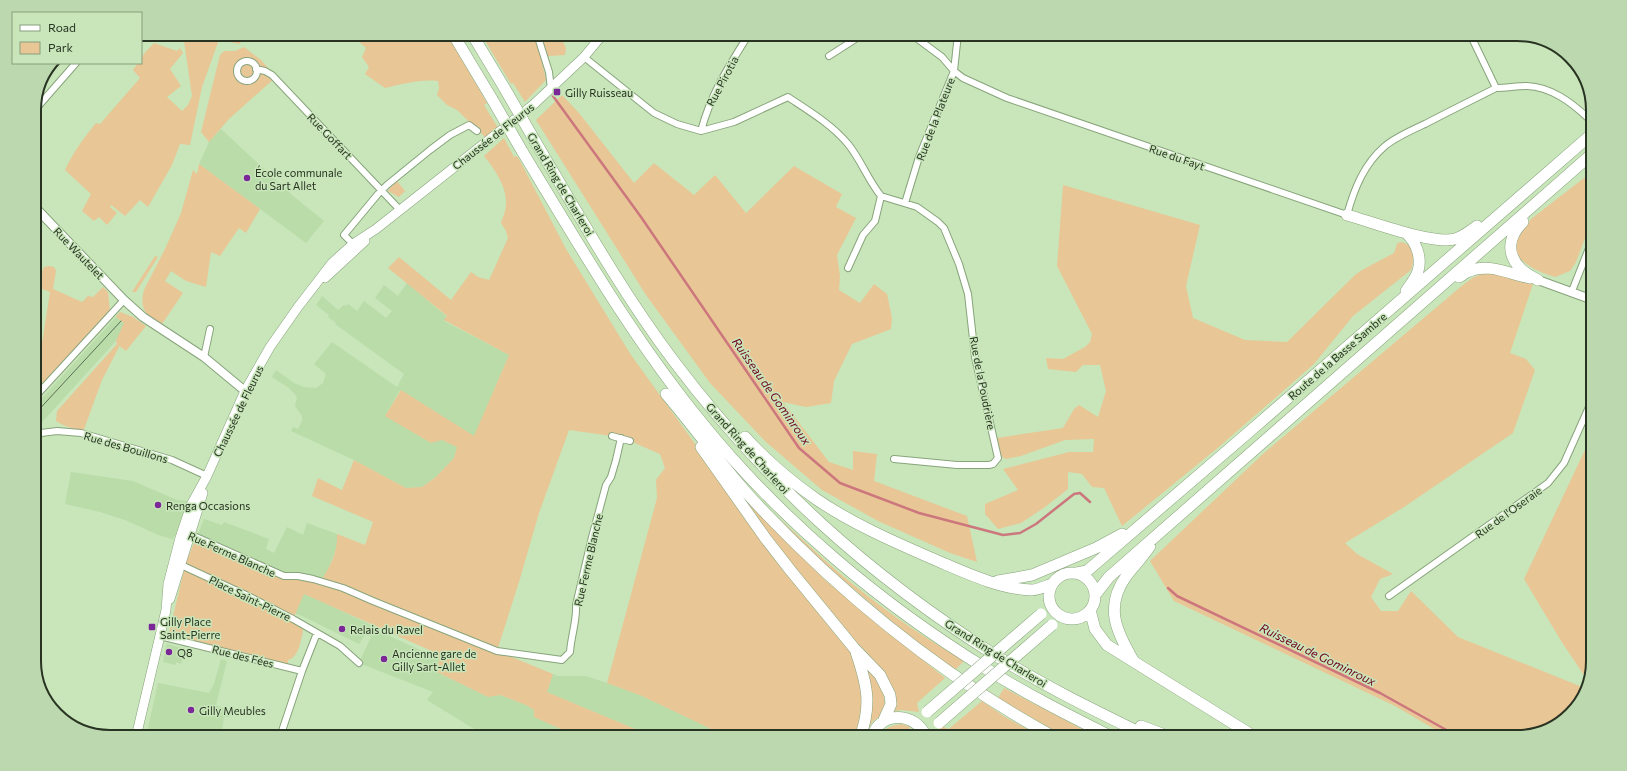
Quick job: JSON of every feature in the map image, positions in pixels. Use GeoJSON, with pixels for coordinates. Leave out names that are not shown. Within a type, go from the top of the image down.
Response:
{"type":"FeatureCollection","features":[{"type":"Feature","properties":{"kind":"highway","name":"Grand Ring de Charleroi"},"geometry":{"type":"LineString","coordinates":[[457,41],[598,277],[626,320],[658,366],[703,425],[749,476],[842,564],[938,637],[986,669],[1099,730]]}},
{"type":"Feature","properties":{"kind":"highway","name":"Grand Ring de Charleroi"},"geometry":{"type":"LineString","coordinates":[[476,41],[535,141],[640,312],[672,359],[717,416],[761,465],[804,509],[853,552],[900,590],[999,658],[1051,687],[1135,730]]}},
{"type":"Feature","properties":{"kind":"highway","name":"Route de la Basse Sambre"},"geometry":{"type":"LineString","coordinates":[[1077,574],[1087,571],[1586,139]]}},
{"type":"Feature","properties":{"kind":"highway","name":"Route de la Basse Sambre"},"geometry":{"type":"LineString","coordinates":[[1095,595],[1109,577],[1586,159]]}},
{"type":"Feature","properties":{"kind":"highway"},"geometry":{"type":"LineString","coordinates":[[1538,280],[1522,270],[1517,264],[1513,256],[1511,238],[1516,229],[1544,196]]}},
{"type":"Feature","properties":{"kind":"highway"},"geometry":{"type":"LineString","coordinates":[[1347,215],[1406,233],[1434,239],[1455,239],[1470,232],[1514,202]]}},
{"type":"Feature","properties":{"kind":"highway"},"geometry":{"type":"LineString","coordinates":[[1401,300],[1418,272],[1419,262],[1418,251],[1414,241],[1406,233]]}},
{"type":"Feature","properties":{"kind":"highway"},"geometry":{"type":"LineString","coordinates":[[1452,276],[1460,277],[1467,272],[1478,268],[1495,268],[1510,274],[1538,280]]}},
{"type":"Feature","properties":{"kind":"highway"},"geometry":{"type":"LineString","coordinates":[[658,366],[666,394],[686,426],[766,539],[790,571],[854,648],[880,675],[890,695],[891,704],[883,722]]}},
{"type":"Feature","properties":{"kind":"highway"},"geometry":{"type":"LineString","coordinates":[[666,394],[754,501],[826,574],[930,658],[989,700],[1042,730]]}},
{"type":"Feature","properties":{"kind":"highway"},"geometry":{"type":"LineString","coordinates":[[717,416],[735,427],[753,445],[815,498],[857,523],[967,574],[992,582],[1034,590],[1052,584]]}},
{"type":"Feature","properties":{"kind":"highway"},"geometry":{"type":"LineString","coordinates":[[992,582],[1032,575],[1096,548],[1139,526]]}},
{"type":"Feature","properties":{"kind":"highway"},"geometry":{"type":"LineString","coordinates":[[1133,660],[1118,633],[1115,621],[1115,602],[1120,585],[1141,560],[1155,537]]}},
{"type":"Feature","properties":{"kind":"highway"},"geometry":{"type":"LineString","coordinates":[[1066,574],[1077,574],[1087,579],[1091,583],[1095,595],[1094,600],[1090,610],[1086,614],[1076,619],[1066,618],[1060,616],[1052,609],[1049,594],[1052,584],[1056,579],[1066,574]]}},
{"type":"Feature","properties":{"kind":"highway"},"geometry":{"type":"LineString","coordinates":[[911,719],[927,712],[1041,614],[1049,599]]}},
{"type":"Feature","properties":{"kind":"highway"},"geometry":{"type":"LineString","coordinates":[[1090,610],[1095,629],[1107,645],[1244,730]]}},
{"type":"Feature","properties":{"kind":"highway"},"geometry":{"type":"LineString","coordinates":[[934,730],[939,723],[1052,625],[1066,618]]}},
{"type":"Feature","properties":{"kind":"highway"},"geometry":{"type":"LineString","coordinates":[[854,648],[865,679],[868,704],[862,730]]}},
{"type":"Feature","properties":{"kind":"highway"},"geometry":{"type":"LineString","coordinates":[[876,730],[877,727],[888,719],[899,717],[911,719],[922,730]]}},
{"type":"Feature","properties":{"kind":"highway"},"geometry":{"type":"LineString","coordinates":[[1114,720],[1138,725],[1151,730]]}},
{"type":"Feature","properties":{"kind":"main road","name":"Chaussée de Fleurus"},"geometry":{"type":"LineString","coordinates":[[138,730],[166,610],[181,565],[191,505],[207,476],[245,391],[270,347],[332,263],[353,244],[376,229],[533,105],[584,57],[597,41]]}},
{"type":"Feature","properties":{"kind":"main road","name":"Chaussée de Fleurus"},"geometry":{"type":"LineString","coordinates":[[312,289],[353,253],[376,229]]}},
{"type":"Feature","properties":{"kind":"main road","name":"Chaussée de Fleurus"},"geometry":{"type":"LineString","coordinates":[[166,610],[168,584],[186,533]]}},
{"type":"Feature","properties":{"kind":"street"},"geometry":{"type":"LineString","coordinates":[[539,41],[549,72],[551,89]]}},
{"type":"Feature","properties":{"kind":"street","name":"Rue Pirotia"},"geometry":{"type":"LineString","coordinates":[[701,131],[706,110],[720,82],[745,41]]}},
{"type":"Feature","properties":{"kind":"street"},"geometry":{"type":"LineString","coordinates":[[829,56],[852,41]]}},
{"type":"Feature","properties":{"kind":"street","name":"Rue du Fayt"},"geometry":{"type":"LineString","coordinates":[[920,41],[942,57],[954,71],[964,78],[1007,98],[1347,215]]}},
{"type":"Feature","properties":{"kind":"street","name":"Rue de la Plateure"},"geometry":{"type":"LineString","coordinates":[[905,203],[919,157],[943,102],[954,71],[957,41]]}},
{"type":"Feature","properties":{"kind":"street"},"geometry":{"type":"LineString","coordinates":[[1473,41],[1496,88]]}},
{"type":"Feature","properties":{"kind":"street"},"geometry":{"type":"LineString","coordinates":[[584,57],[654,113],[677,124],[701,131],[734,122],[788,97],[823,120],[848,145],[873,186],[881,196],[875,221],[863,235],[848,268]]}},
{"type":"Feature","properties":{"kind":"street"},"geometry":{"type":"LineString","coordinates":[[41,103],[75,64]]}},
{"type":"Feature","properties":{"kind":"street","name":"Rue Goffart"},"geometry":{"type":"LineString","coordinates":[[256,69],[266,71],[272,75],[400,210]]}},
{"type":"Feature","properties":{"kind":"street"},"geometry":{"type":"LineString","coordinates":[[1347,215],[1361,177],[1371,161],[1385,146],[1405,134],[1496,88],[1528,86],[1553,92],[1572,103],[1586,116]]}},
{"type":"Feature","properties":{"kind":"street"},"geometry":{"type":"LineString","coordinates":[[353,244],[344,235],[378,194],[415,162],[450,135],[469,125],[477,131]]}},
{"type":"Feature","properties":{"kind":"street","name":"Rue de la Poudrière"},"geometry":{"type":"LineString","coordinates":[[881,196],[916,207],[944,228],[959,264],[968,294],[976,357],[998,458],[993,464],[989,465],[957,465],[894,460]]}},
{"type":"Feature","properties":{"kind":"street","name":"Rue Wautelet"},"geometry":{"type":"LineString","coordinates":[[41,213],[124,300],[143,317],[204,357]]}},
{"type":"Feature","properties":{"kind":"street"},"geometry":{"type":"LineString","coordinates":[[1572,291],[1586,256]]}},
{"type":"Feature","properties":{"kind":"street"},"geometry":{"type":"LineString","coordinates":[[1538,280],[1586,297]]}},
{"type":"Feature","properties":{"kind":"street"},"geometry":{"type":"LineString","coordinates":[[41,390],[124,300]]}},
{"type":"Feature","properties":{"kind":"street"},"geometry":{"type":"LineString","coordinates":[[210,328],[204,357],[245,391]]}},
{"type":"Feature","properties":{"kind":"street","name":"Rue de l'Oseraie"},"geometry":{"type":"LineString","coordinates":[[1388,596],[1548,483],[1564,463],[1586,414]]}},
{"type":"Feature","properties":{"kind":"street","name":"Rue des Bouillons"},"geometry":{"type":"LineString","coordinates":[[41,433],[81,433],[172,460],[207,476]]}},
{"type":"Feature","properties":{"kind":"street"},"geometry":{"type":"LineString","coordinates":[[612,436],[630,441]]}},
{"type":"Feature","properties":{"kind":"street","name":"Rue Ferme Blanche"},"geometry":{"type":"LineString","coordinates":[[186,533],[284,576],[298,576],[313,579],[343,588],[497,651],[562,660],[570,652],[577,615],[576,605],[590,545],[606,485],[611,477],[621,438]]}},
{"type":"Feature","properties":{"kind":"street","name":"Place Saint-Pierre"},"geometry":{"type":"LineString","coordinates":[[181,565],[248,596],[317,633],[340,646],[359,663]]}},
{"type":"Feature","properties":{"kind":"street"},"geometry":{"type":"LineString","coordinates":[[282,730],[302,671],[317,633]]}},
{"type":"Feature","properties":{"kind":"street","name":"Rue des Fées"},"geometry":{"type":"LineString","coordinates":[[160,636],[302,671]]}},
{"type":"Feature","properties":{"kind":"shaded area","name":"École communale du Sart Allet"},"geometry":{"type":"Polygon","coordinates":[[[221,129],[292,195],[324,221],[306,243],[199,164],[209,142],[221,129]]]}},
{"type":"Feature","properties":{"kind":"shaded area"},"geometry":{"type":"Polygon","coordinates":[[[407,283],[447,317],[444,321],[509,355],[474,437],[400,390],[385,416],[458,447],[454,458],[436,477],[422,487],[406,488],[354,460],[291,431],[293,427],[298,429],[302,421],[302,416],[295,406],[297,397],[289,388],[272,377],[276,370],[294,383],[304,387],[316,388],[323,383],[326,374],[314,364],[332,342],[397,387],[404,374],[335,324],[336,323],[328,317],[329,315],[316,305],[322,296],[338,310],[344,305],[346,306],[348,304],[357,311],[364,301],[386,318],[392,311],[375,298],[384,285],[398,296],[407,283]]]}},
{"type":"Feature","properties":{"kind":"shaded area"},"geometry":{"type":"Polygon","coordinates":[[[116,317],[125,323],[116,341],[41,423],[41,399],[116,317]]]}},
{"type":"Feature","properties":{"kind":"shaded area"},"geometry":{"type":"Polygon","coordinates":[[[71,472],[133,481],[177,500],[187,501],[180,526],[173,539],[161,536],[125,520],[100,512],[65,504],[71,472]]]}},
{"type":"Feature","properties":{"kind":"shaded area"},"geometry":{"type":"Polygon","coordinates":[[[204,519],[222,525],[224,522],[269,539],[266,549],[274,553],[287,527],[303,535],[307,523],[337,534],[337,546],[327,573],[322,579],[285,574],[197,537],[204,519]]]}},
{"type":"Feature","properties":{"kind":"shaded area"},"geometry":{"type":"Polygon","coordinates":[[[304,593],[375,627],[374,629],[440,659],[436,669],[437,672],[488,697],[500,695],[526,705],[534,710],[534,717],[563,730],[474,729],[427,700],[433,692],[359,663],[371,637],[365,635],[359,644],[300,615],[295,614],[304,593]]]}},
{"type":"Feature","properties":{"kind":"shaded area"},"geometry":{"type":"Polygon","coordinates":[[[167,644],[185,649],[181,664],[176,662],[176,665],[163,662],[167,644]]]}},
{"type":"Feature","properties":{"kind":"shaded area","name":"Gilly Meubles"},"geometry":{"type":"Polygon","coordinates":[[[221,659],[227,661],[216,705],[230,711],[230,717],[224,717],[222,730],[148,730],[158,683],[209,693],[214,684],[221,659]]]}},
{"type":"Feature","properties":{"kind":"shaded area"},"geometry":{"type":"Polygon","coordinates":[[[553,674],[557,676],[586,676],[642,696],[713,730],[636,730],[547,692],[553,674]]]}},
{"type":"Feature","properties":{"kind":"green space"},"geometry":{"type":"Polygon","coordinates":[[[184,41],[218,41],[202,87],[190,145],[180,144],[172,165],[148,207],[140,200],[125,216],[111,205],[110,207],[117,213],[107,225],[99,217],[94,221],[82,211],[91,194],[65,170],[68,163],[96,123],[100,124],[140,78],[133,70],[137,64],[142,64],[144,54],[154,43],[177,51],[180,48],[183,53],[170,69],[181,86],[167,97],[182,111],[188,105],[192,96],[184,41]]]}},
{"type":"Feature","properties":{"kind":"green space"},"geometry":{"type":"Polygon","coordinates":[[[226,41],[242,41],[239,44],[226,41]]]}},
{"type":"Feature","properties":{"kind":"green space"},"geometry":{"type":"Polygon","coordinates":[[[358,41],[451,41],[487,103],[484,105],[498,128],[486,138],[457,110],[447,105],[437,95],[439,88],[438,81],[418,81],[385,88],[365,74],[369,67],[362,57],[366,48],[358,41]]]}},
{"type":"Feature","properties":{"kind":"green space"},"geometry":{"type":"Polygon","coordinates":[[[485,41],[562,41],[566,48],[565,55],[541,58],[546,80],[525,102],[513,83],[511,84],[485,41]]]}},
{"type":"Feature","properties":{"kind":"green space"},"geometry":{"type":"Polygon","coordinates":[[[244,47],[261,60],[276,77],[229,119],[209,142],[201,132],[220,55],[224,51],[235,51],[244,47]]]}},
{"type":"Feature","properties":{"kind":"green space"},"geometry":{"type":"Polygon","coordinates":[[[562,95],[579,113],[634,183],[654,163],[694,195],[715,175],[746,213],[794,166],[842,194],[836,207],[856,218],[837,255],[840,276],[839,290],[860,303],[874,284],[887,294],[892,318],[891,329],[852,344],[834,381],[831,403],[806,407],[783,402],[829,462],[853,470],[853,451],[877,454],[874,481],[967,516],[977,562],[950,553],[878,521],[822,490],[766,442],[710,383],[646,295],[536,120],[562,95]]]}},
{"type":"Feature","properties":{"kind":"green space"},"geometry":{"type":"Polygon","coordinates":[[[504,138],[514,157],[517,156],[520,161],[566,249],[631,355],[706,459],[855,658],[864,705],[857,730],[713,730],[642,696],[607,683],[657,498],[656,480],[665,468],[660,454],[630,441],[612,436],[569,430],[539,513],[497,651],[553,674],[547,692],[636,730],[563,730],[534,717],[534,710],[526,705],[500,695],[488,697],[437,672],[436,669],[440,659],[436,653],[304,594],[293,619],[304,627],[301,641],[298,651],[288,660],[288,668],[168,637],[184,570],[191,570],[186,563],[197,537],[276,575],[322,579],[333,558],[337,534],[365,545],[373,522],[312,496],[318,478],[342,490],[354,460],[406,488],[422,487],[436,477],[454,458],[457,447],[442,440],[431,443],[385,416],[401,390],[474,436],[509,355],[444,320],[447,316],[388,268],[399,257],[451,300],[471,272],[478,277],[489,280],[508,238],[501,223],[506,204],[504,189],[493,168],[484,156],[504,138]]]}},
{"type":"Feature","properties":{"kind":"green space"},"geometry":{"type":"Polygon","coordinates":[[[199,164],[260,209],[246,233],[239,228],[220,256],[211,252],[206,287],[186,281],[171,271],[165,281],[183,293],[162,324],[148,315],[145,311],[142,302],[144,290],[181,213],[193,170],[197,174],[199,164]]]}},
{"type":"Feature","properties":{"kind":"green space"},"geometry":{"type":"Polygon","coordinates":[[[1586,176],[1586,236],[1576,262],[1570,271],[1555,277],[1529,266],[1516,254],[1517,239],[1531,219],[1586,176]]]}},
{"type":"Feature","properties":{"kind":"green space"},"geometry":{"type":"Polygon","coordinates":[[[397,181],[405,191],[399,197],[388,191],[397,181]]]}},
{"type":"Feature","properties":{"kind":"green space"},"geometry":{"type":"Polygon","coordinates":[[[1063,185],[1200,225],[1186,286],[1193,318],[1245,340],[1287,342],[1355,275],[1394,253],[1397,244],[1400,242],[1405,243],[1411,249],[1413,262],[1411,270],[1353,316],[1314,364],[1220,446],[1122,526],[1104,488],[1092,487],[1082,474],[1068,472],[1068,489],[1021,523],[998,529],[985,514],[985,504],[1018,490],[1003,469],[1069,452],[1093,452],[1094,439],[1065,440],[1021,456],[1006,459],[1001,456],[997,438],[1063,428],[1074,409],[1079,405],[1098,417],[1106,391],[1100,365],[1083,365],[1076,372],[1048,369],[1046,358],[1063,359],[1085,347],[1090,342],[1092,334],[1057,266],[1063,185]]]}},
{"type":"Feature","properties":{"kind":"green space"},"geometry":{"type":"Polygon","coordinates":[[[155,256],[158,257],[136,292],[132,292],[155,256]]]}},
{"type":"Feature","properties":{"kind":"green space"},"geometry":{"type":"Polygon","coordinates":[[[44,267],[54,267],[56,271],[53,289],[82,302],[88,296],[93,297],[103,287],[108,292],[110,311],[41,386],[41,349],[50,292],[41,288],[41,273],[44,267]]]}},
{"type":"Feature","properties":{"kind":"green space"},"geometry":{"type":"Polygon","coordinates":[[[1487,272],[1533,284],[1510,353],[1526,359],[1535,370],[1513,433],[1404,507],[1345,543],[1357,554],[1393,574],[1380,579],[1371,597],[1381,611],[1398,611],[1411,591],[1458,637],[1581,687],[1569,707],[1563,713],[1548,723],[1531,729],[1436,730],[1395,706],[1174,601],[1150,561],[1264,453],[1474,277],[1487,272]]]}},
{"type":"Feature","properties":{"kind":"green space"},"geometry":{"type":"Polygon","coordinates":[[[120,312],[133,317],[146,326],[126,351],[118,345],[119,347],[102,380],[83,432],[63,425],[56,421],[57,411],[117,344],[116,341],[124,323],[116,317],[120,312]]]}},
{"type":"Feature","properties":{"kind":"green space"},"geometry":{"type":"Polygon","coordinates":[[[1586,448],[1585,675],[1563,644],[1524,579],[1586,448]]]}},
{"type":"Feature","properties":{"kind":"green space"},"geometry":{"type":"Polygon","coordinates":[[[743,497],[826,581],[945,678],[917,703],[919,712],[901,710],[890,712],[894,699],[790,565],[743,497]]]}},
{"type":"Feature","properties":{"kind":"green space"},"geometry":{"type":"Polygon","coordinates":[[[757,498],[829,564],[861,591],[911,628],[964,661],[954,671],[910,637],[808,550],[757,498]]]}},
{"type":"Feature","properties":{"kind":"green space"},"geometry":{"type":"Polygon","coordinates":[[[865,660],[881,683],[885,703],[881,716],[873,721],[866,730],[865,660]]]}},
{"type":"Feature","properties":{"kind":"green space"},"geometry":{"type":"Polygon","coordinates":[[[1004,688],[1084,730],[1053,730],[998,698],[1004,688]]]}},
{"type":"Feature","properties":{"kind":"green space"},"geometry":{"type":"Polygon","coordinates":[[[982,701],[1005,717],[1028,730],[939,730],[942,726],[948,729],[982,701]]]}},
{"type":"Feature","properties":{"kind":"green space"},"geometry":{"type":"Polygon","coordinates":[[[902,724],[910,727],[909,730],[885,730],[895,725],[902,724]]]}},
{"type":"Feature","properties":{"kind":"waterway","name":"Ruisseau de Gominroux"},"geometry":{"type":"LineString","coordinates":[[553,96],[641,217],[799,448],[840,483],[919,513],[1003,535],[1020,533],[1036,524],[1074,494],[1080,493],[1090,502]]}},
{"type":"Feature","properties":{"kind":"waterway","name":"Ruisseau de Gominroux"},"geometry":{"type":"LineString","coordinates":[[1168,588],[1177,596],[1380,693],[1446,730]]}},
{"type":"Feature","properties":{"kind":"tram line"},"geometry":{"type":"LineString","coordinates":[[41,407],[121,321]]}},
{"type":"Feature","properties":{"kind":"place","name":"Gilly Ruisseau"},"geometry":{"type":"Point","coordinates":[557,92]}},
{"type":"Feature","properties":{"kind":"place","name":"École communale du Sart Allet"},"geometry":{"type":"Point","coordinates":[247,178]}},
{"type":"Feature","properties":{"kind":"place","name":"Renga Occasions"},"geometry":{"type":"Point","coordinates":[158,505]}},
{"type":"Feature","properties":{"kind":"place","name":"Gilly Place Saint-Pierre"},"geometry":{"type":"Point","coordinates":[152,627]}},
{"type":"Feature","properties":{"kind":"place","name":"Relais du Ravel"},"geometry":{"type":"Point","coordinates":[342,629]}},
{"type":"Feature","properties":{"kind":"place","name":"Q8"},"geometry":{"type":"Point","coordinates":[169,652]}},
{"type":"Feature","properties":{"kind":"place","name":"Ancienne gare de Gilly Sart-Allet"},"geometry":{"type":"Point","coordinates":[384,659]}},
{"type":"Feature","properties":{"kind":"place","name":"Gilly Meubles"},"geometry":{"type":"Point","coordinates":[191,710]}}]}
